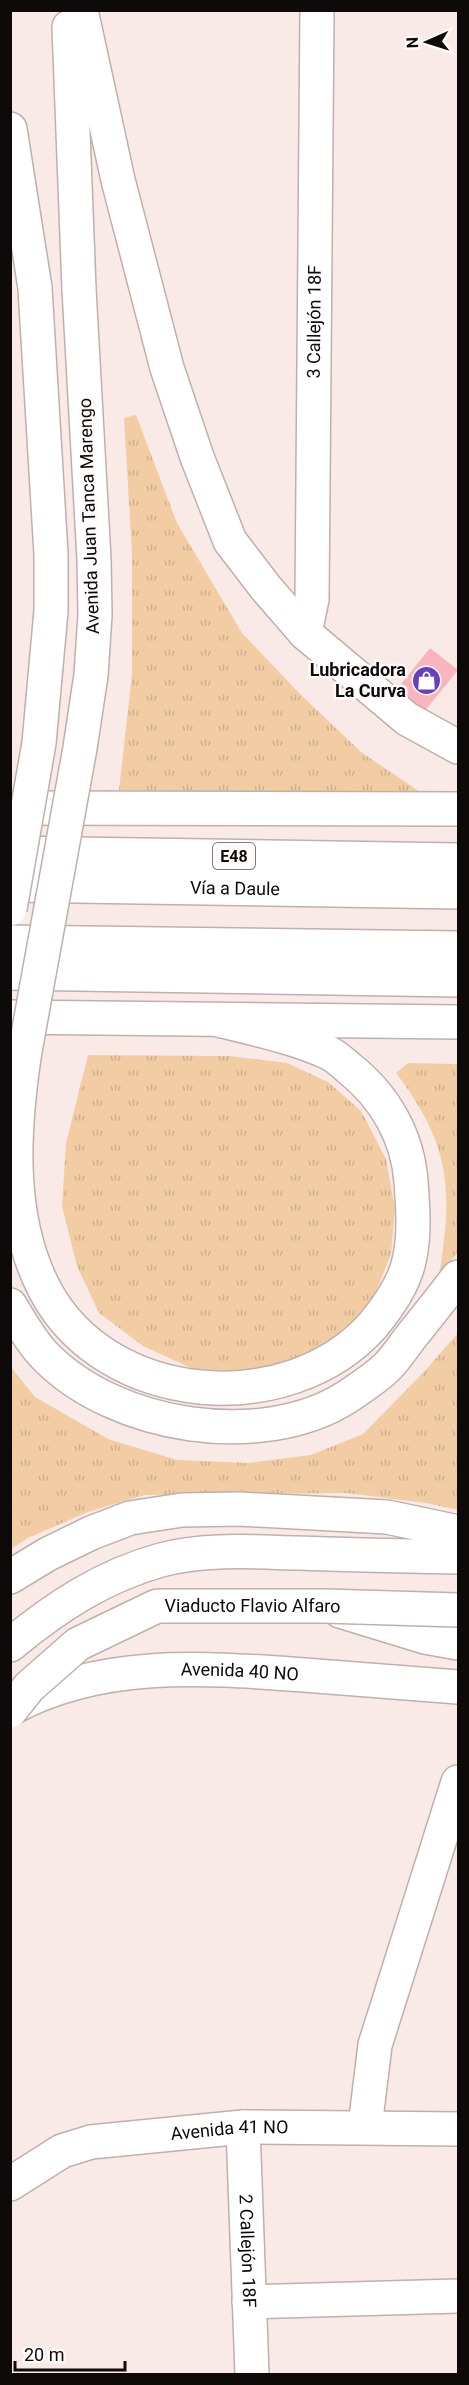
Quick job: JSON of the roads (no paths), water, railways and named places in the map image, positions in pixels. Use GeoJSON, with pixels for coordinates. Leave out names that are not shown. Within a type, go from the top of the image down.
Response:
{"type":"FeatureCollection","features":[{"type":"Feature","properties":{"kind":"main road","name":"Avenida Juan Tanca Marengo"},"geometry":{"type":"LineString","coordinates":[[68,10],[95,615],[91,675],[80,748],[17,1104],[16,1163],[19,1207],[28,1250],[45,1291],[71,1326],[97,1349],[135,1371],[173,1383],[213,1389],[252,1387],[292,1379],[332,1360],[361,1338],[389,1307],[409,1262],[413,1213],[410,1166],[399,1131],[386,1106],[365,1081],[332,1054],[290,1038],[218,1020]]}},
{"type":"Feature","properties":{"kind":"main road"},"geometry":{"type":"LineString","coordinates":[[81,10],[117,180],[167,369],[197,457],[230,541],[266,588],[306,633],[407,719],[459,747]]}},
{"type":"Feature","properties":{"kind":"main road","name":"3 Callejón 18F"},"geometry":{"type":"LineString","coordinates":[[306,633],[312,599],[317,10]]}},
{"type":"Feature","properties":{"kind":"main road"},"geometry":{"type":"LineString","coordinates":[[10,129],[35,288],[51,554],[51,611],[39,743],[10,909]]}},
{"type":"Feature","properties":{"kind":"main road"},"geometry":{"type":"LineString","coordinates":[[10,808],[459,809]]}},
{"type":"Feature","properties":{"kind":"main road","name":"Vía a Daule"},"geometry":{"type":"LineString","coordinates":[[10,853],[459,860]]}},
{"type":"Feature","properties":{"kind":"main road","name":"Vía a Daule"},"geometry":{"type":"LineString","coordinates":[[10,885],[459,892]]}},
{"type":"Feature","properties":{"kind":"main road"},"geometry":{"type":"LineString","coordinates":[[10,942],[459,948]]}},
{"type":"Feature","properties":{"kind":"main road"},"geometry":{"type":"LineString","coordinates":[[10,973],[459,980]]}},
{"type":"Feature","properties":{"kind":"main road"},"geometry":{"type":"LineString","coordinates":[[10,1017],[459,1022]]}},
{"type":"Feature","properties":{"kind":"main road"},"geometry":{"type":"LineString","coordinates":[[10,1305],[46,1357],[77,1382],[112,1401],[170,1421],[219,1427],[259,1426],[304,1418],[346,1397],[387,1367],[459,1277]]}},
{"type":"Feature","properties":{"kind":"main road"},"geometry":{"type":"LineString","coordinates":[[10,1577],[48,1554],[91,1533],[130,1518],[182,1510],[239,1509],[387,1516],[459,1532]]}},
{"type":"Feature","properties":{"kind":"main road"},"geometry":{"type":"LineString","coordinates":[[10,1645],[58,1607],[95,1586],[129,1570],[164,1559],[236,1552],[459,1557]]}},
{"type":"Feature","properties":{"kind":"main road","name":"Viaducto Flavio Alfaro"},"geometry":{"type":"LineString","coordinates":[[15,1707],[29,1687],[78,1644],[157,1606],[324,1606],[459,1610]]}},
{"type":"Feature","properties":{"kind":"main road"},"geometry":{"type":"LineString","coordinates":[[324,1606],[425,1637],[459,1642]]}},
{"type":"Feature","properties":{"kind":"main road","name":"Avenida 40 NO"},"geometry":{"type":"LineString","coordinates":[[15,1707],[70,1684],[159,1669],[209,1668],[459,1687]]}},
{"type":"Feature","properties":{"kind":"main road"},"geometry":{"type":"LineString","coordinates":[[365,2127],[375,2044],[459,1782]]}},
{"type":"Feature","properties":{"kind":"main road","name":"Avenida 41 NO"},"geometry":{"type":"LineString","coordinates":[[10,2184],[62,2151],[91,2142],[243,2127],[459,2129]]}},
{"type":"Feature","properties":{"kind":"main road","name":"2 Callejón 18F"},"geometry":{"type":"LineString","coordinates":[[243,2127],[252,2374]]}},
{"type":"Feature","properties":{"kind":"main road"},"geometry":{"type":"LineString","coordinates":[[249,2302],[459,2296]]}},
{"type":"Feature","properties":{"kind":"place","name":"Lubricadora La Curva"},"geometry":{"type":"Point","coordinates":[427,680]}}]}
